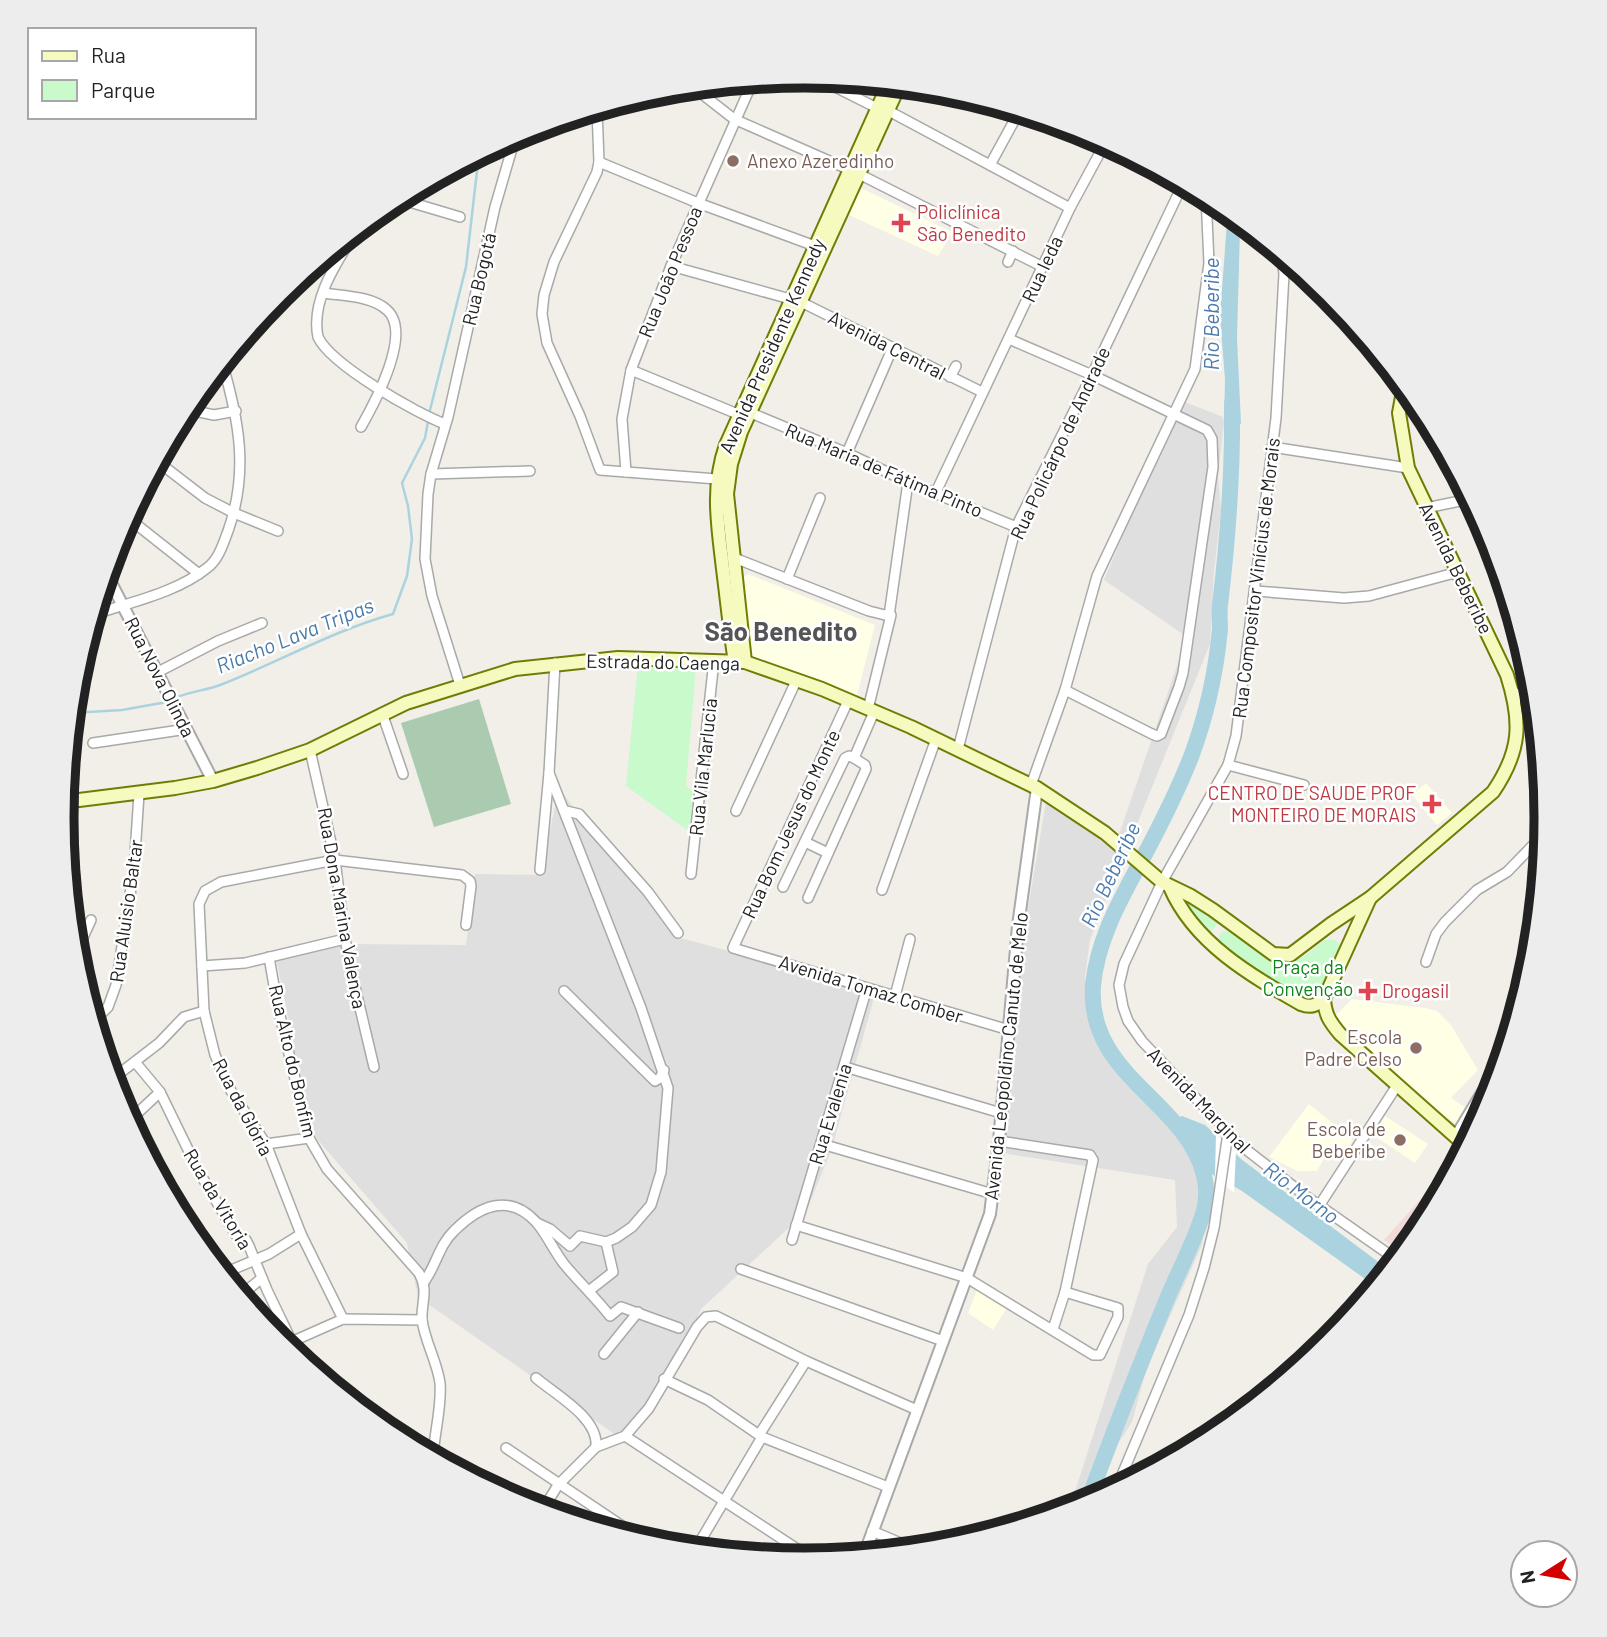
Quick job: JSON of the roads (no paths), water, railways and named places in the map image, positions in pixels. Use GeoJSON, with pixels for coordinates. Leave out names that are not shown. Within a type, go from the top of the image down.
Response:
{"type":"FeatureCollection","features":[{"type":"Feature","properties":{"kind":"main road","name":"Avenida Presidente Kennedy"},"geometry":{"type":"LineString","coordinates":[[740,662],[717,517],[717,479],[726,445],[745,414],[882,109],[886,94]]}},
{"type":"Feature","properties":{"kind":"main road","name":"Avenida Presidente Kennedy"},"geometry":{"type":"LineString","coordinates":[[882,109],[893,94]]}},
{"type":"Feature","properties":{"kind":"main road","name":"Avenida Presidente Kennedy"},"geometry":{"type":"LineString","coordinates":[[796,301],[815,246],[854,172]]}},
{"type":"Feature","properties":{"kind":"main road","name":"Avenida Beberibe"},"geometry":{"type":"LineString","coordinates":[[1213,910],[1273,954],[1290,955],[1370,898],[1493,792],[1504,775],[1516,745],[1515,701],[1502,665],[1408,467],[1399,413],[1401,400]]}},
{"type":"Feature","properties":{"kind":"main road","name":"Avenida Presidente Kennedy"},"geometry":{"type":"LineString","coordinates":[[740,662],[727,494],[731,464],[745,414]]}},
{"type":"Feature","properties":{"kind":"main road","name":"Estrada do Caenga"},"geometry":{"type":"LineString","coordinates":[[74,801],[139,794],[213,781],[282,761],[310,750],[382,713],[515,669],[618,658],[740,662],[797,678],[958,749],[1034,786],[1105,833],[1166,885]]}},
{"type":"Feature","properties":{"kind":"main road"},"geometry":{"type":"LineString","coordinates":[[1166,885],[1213,910]]}},
{"type":"Feature","properties":{"kind":"main road"},"geometry":{"type":"LineString","coordinates":[[1166,885],[1197,931],[1231,960],[1307,1007],[1324,999],[1329,1022],[1340,1034],[1459,1139]]}},
{"type":"Feature","properties":{"kind":"main road","name":"Avenida Beberibe"},"geometry":{"type":"LineString","coordinates":[[1324,999],[1370,898]]}},
{"type":"Feature","properties":{"kind":"main road"},"geometry":{"type":"LineString","coordinates":[[1197,931],[1196,918],[1199,913],[1213,910]]}},
{"type":"Feature","properties":{"kind":"main road"},"geometry":{"type":"LineString","coordinates":[[1331,924],[1342,924],[1346,928],[1350,944]]}},
{"type":"Feature","properties":{"kind":"street"},"geometry":{"type":"LineString","coordinates":[[841,90],[1070,208]]}},
{"type":"Feature","properties":{"kind":"street","name":"Rua João Pessoa"},"geometry":{"type":"LineString","coordinates":[[626,472],[622,419],[631,370],[671,266],[747,91]]}},
{"type":"Feature","properties":{"kind":"street"},"geometry":{"type":"LineString","coordinates":[[704,96],[734,119],[854,172],[1043,267]]}},
{"type":"Feature","properties":{"kind":"street"},"geometry":{"type":"LineString","coordinates":[[597,118],[599,162],[595,180],[554,262],[544,295],[542,314],[547,344],[580,416],[600,470],[717,479]]}},
{"type":"Feature","properties":{"kind":"street"},"geometry":{"type":"LineString","coordinates":[[990,165],[1014,120]]}},
{"type":"Feature","properties":{"kind":"street","name":"Rua Bogotá"},"geometry":{"type":"LineString","coordinates":[[460,685],[432,596],[425,559],[430,474],[445,424],[495,207],[512,150]]}},
{"type":"Feature","properties":{"kind":"street","name":"Rua Ieda"},"geometry":{"type":"LineString","coordinates":[[936,492],[1070,208],[1100,152]]}},
{"type":"Feature","properties":{"kind":"street"},"geometry":{"type":"LineString","coordinates":[[599,162],[698,203],[815,246]]}},
{"type":"Feature","properties":{"kind":"street","name":"Rua Policárpo de Andrade"},"geometry":{"type":"LineString","coordinates":[[958,749],[1016,527],[1179,193]]}},
{"type":"Feature","properties":{"kind":"street"},"geometry":{"type":"LineString","coordinates":[[412,203],[460,217]]}},
{"type":"Feature","properties":{"kind":"street"},"geometry":{"type":"LineString","coordinates":[[1034,786],[1065,690],[1097,576],[1189,384],[1198,353],[1209,263],[1207,210]]}},
{"type":"Feature","properties":{"kind":"street"},"geometry":{"type":"LineString","coordinates":[[1008,262],[1013,251]]}},
{"type":"Feature","properties":{"kind":"street"},"geometry":{"type":"LineString","coordinates":[[342,253],[324,293],[317,331],[321,344],[361,377],[433,420],[445,424]]}},
{"type":"Feature","properties":{"kind":"street","name":"Avenida Central"},"geometry":{"type":"LineString","coordinates":[[671,266],[796,301],[982,392]]}},
{"type":"Feature","properties":{"kind":"street","name":"Rua Compositor Vinícius de Morais"},"geometry":{"type":"LineString","coordinates":[[1166,885],[1228,765],[1236,736],[1272,447],[1283,269]]}},
{"type":"Feature","properties":{"kind":"street"},"geometry":{"type":"LineString","coordinates":[[324,293],[361,298],[390,311],[394,319],[393,356],[382,390],[361,427]]}},
{"type":"Feature","properties":{"kind":"street"},"geometry":{"type":"LineString","coordinates":[[1009,339],[1207,430],[1212,439],[1213,467],[1180,687],[1161,734],[1152,734],[1065,690]]}},
{"type":"Feature","properties":{"kind":"street"},"geometry":{"type":"LineString","coordinates":[[847,453],[893,347]]}},
{"type":"Feature","properties":{"kind":"street"},"geometry":{"type":"LineString","coordinates":[[950,377],[956,366]]}},
{"type":"Feature","properties":{"kind":"street","name":"Rua Maria de Fátima Pinto"},"geometry":{"type":"LineString","coordinates":[[631,370],[847,453],[1016,527]]}},
{"type":"Feature","properties":{"kind":"street"},"geometry":{"type":"LineString","coordinates":[[104,611],[159,593],[199,574],[214,562],[220,551],[234,513],[241,469],[236,411],[225,373]]}},
{"type":"Feature","properties":{"kind":"street"},"geometry":{"type":"LineString","coordinates":[[198,412],[214,415],[236,411]]}},
{"type":"Feature","properties":{"kind":"street"},"geometry":{"type":"LineString","coordinates":[[1272,447],[1408,467]]}},
{"type":"Feature","properties":{"kind":"street"},"geometry":{"type":"LineString","coordinates":[[164,466],[205,498],[278,531]]}},
{"type":"Feature","properties":{"kind":"street"},"geometry":{"type":"LineString","coordinates":[[430,474],[530,471]]}},
{"type":"Feature","properties":{"kind":"street"},"geometry":{"type":"LineString","coordinates":[[854,758],[871,711],[891,615],[908,482]]}},
{"type":"Feature","properties":{"kind":"street"},"geometry":{"type":"LineString","coordinates":[[787,579],[820,498]]}},
{"type":"Feature","properties":{"kind":"street"},"geometry":{"type":"LineString","coordinates":[[1426,508],[1460,501]]}},
{"type":"Feature","properties":{"kind":"street"},"geometry":{"type":"LineString","coordinates":[[136,524],[199,574]]}},
{"type":"Feature","properties":{"kind":"street"},"geometry":{"type":"LineString","coordinates":[[732,556],[882,616],[891,615]]}},
{"type":"Feature","properties":{"kind":"street"},"geometry":{"type":"LineString","coordinates":[[1256,591],[1344,598],[1369,596],[1458,572]]}},
{"type":"Feature","properties":{"kind":"street","name":"Rua Nova Olinda"},"geometry":{"type":"LineString","coordinates":[[112,584],[213,781]]}},
{"type":"Feature","properties":{"kind":"street"},"geometry":{"type":"LineString","coordinates":[[158,672],[218,641],[262,623]]}},
{"type":"Feature","properties":{"kind":"street","name":"Rua Vila Marlucia"},"geometry":{"type":"LineString","coordinates":[[691,874],[714,660]]}},
{"type":"Feature","properties":{"kind":"street"},"geometry":{"type":"LineString","coordinates":[[540,870],[555,663]]}},
{"type":"Feature","properties":{"kind":"street"},"geometry":{"type":"LineString","coordinates":[[736,811],[797,678]]}},
{"type":"Feature","properties":{"kind":"street"},"geometry":{"type":"LineString","coordinates":[[1515,701],[1522,691]]}},
{"type":"Feature","properties":{"kind":"street","name":"Rua Bom Jesus do Monte"},"geometry":{"type":"LineString","coordinates":[[733,948],[848,701]]}},
{"type":"Feature","properties":{"kind":"street"},"geometry":{"type":"LineString","coordinates":[[382,713],[403,774]]}},
{"type":"Feature","properties":{"kind":"street"},"geometry":{"type":"LineString","coordinates":[[93,743],[187,729]]}},
{"type":"Feature","properties":{"kind":"street"},"geometry":{"type":"LineString","coordinates":[[882,890],[936,739]]}},
{"type":"Feature","properties":{"kind":"street","name":"Rua Dona Marina Valença"},"geometry":{"type":"LineString","coordinates":[[310,750],[335,860],[345,939],[374,1067]]}},
{"type":"Feature","properties":{"kind":"street"},"geometry":{"type":"LineString","coordinates":[[783,887],[845,758],[854,758],[865,765],[866,769],[808,898]]}},
{"type":"Feature","properties":{"kind":"street"},"geometry":{"type":"LineString","coordinates":[[1228,765],[1304,785]]}},
{"type":"Feature","properties":{"kind":"street"},"geometry":{"type":"LineString","coordinates":[[434,1449],[440,1381],[422,1320],[426,1290],[424,1282],[448,1238],[482,1210],[491,1206],[510,1206],[550,1229],[570,1246],[580,1236],[606,1242],[624,1234],[651,1205],[661,1172],[668,1088],[664,1070],[566,811],[549,773]]}},
{"type":"Feature","properties":{"kind":"street","name":"Avenida Leopoldino Canuto de Melo"},"geometry":{"type":"LineString","coordinates":[[867,1545],[984,1233],[993,1194],[1034,786]]}},
{"type":"Feature","properties":{"kind":"street","name":"Rua Aluisio Baltar"},"geometry":{"type":"LineString","coordinates":[[100,1015],[108,1007],[117,985],[134,869],[139,794]]}},
{"type":"Feature","properties":{"kind":"street"},"geometry":{"type":"LineString","coordinates":[[566,811],[579,814],[648,892],[678,933]]}},
{"type":"Feature","properties":{"kind":"street"},"geometry":{"type":"LineString","coordinates":[[805,842],[828,853]]}},
{"type":"Feature","properties":{"kind":"street"},"geometry":{"type":"LineString","coordinates":[[1426,961],[1436,934],[1445,922],[1477,890],[1507,872],[1533,847]]}},
{"type":"Feature","properties":{"kind":"street","name":"Rua da Glória"},"geometry":{"type":"LineString","coordinates":[[342,1319],[301,1234],[266,1144],[231,1091],[210,1041],[204,1011],[199,905],[205,891],[220,882],[335,860],[462,875],[470,881],[471,886],[466,925]]}},
{"type":"Feature","properties":{"kind":"street","name":"Avenida Marginal"},"geometry":{"type":"LineString","coordinates":[[1166,885],[1124,964],[1120,995],[1128,1021],[1142,1041],[1228,1137],[1319,1206],[1389,1254]]}},
{"type":"Feature","properties":{"kind":"street"},"geometry":{"type":"LineString","coordinates":[[84,936],[91,920]]}},
{"type":"Feature","properties":{"kind":"street"},"geometry":{"type":"LineString","coordinates":[[202,966],[245,963],[345,939]]}},
{"type":"Feature","properties":{"kind":"street"},"geometry":{"type":"LineString","coordinates":[[895,996],[910,939]]}},
{"type":"Feature","properties":{"kind":"street","name":"Avenida Tomaz Comber"},"geometry":{"type":"LineString","coordinates":[[733,948],[1009,1030]]}},
{"type":"Feature","properties":{"kind":"street","name":"Rua Alto do Bonfim"},"geometry":{"type":"LineString","coordinates":[[269,957],[277,1003],[309,1138],[327,1169],[424,1282]]}},
{"type":"Feature","properties":{"kind":"street","name":"Rua Evalenia"},"geometry":{"type":"LineString","coordinates":[[792,1240],[867,988]]}},
{"type":"Feature","properties":{"kind":"street"},"geometry":{"type":"LineString","coordinates":[[564,991],[655,1081],[664,1070]]}},
{"type":"Feature","properties":{"kind":"street"},"geometry":{"type":"LineString","coordinates":[[120,1073],[184,1017],[204,1011]]}},
{"type":"Feature","properties":{"kind":"street","name":"Rua da Vitoria"},"geometry":{"type":"LineString","coordinates":[[135,1062],[160,1092],[198,1170],[236,1235],[246,1240],[281,1329]]}},
{"type":"Feature","properties":{"kind":"street"},"geometry":{"type":"LineString","coordinates":[[845,1067],[1001,1113]]}},
{"type":"Feature","properties":{"kind":"street"},"geometry":{"type":"LineString","coordinates":[[1319,1206],[1398,1084]]}},
{"type":"Feature","properties":{"kind":"street"},"geometry":{"type":"LineString","coordinates":[[136,1114],[160,1092]]}},
{"type":"Feature","properties":{"kind":"street"},"geometry":{"type":"LineString","coordinates":[[1456,1136],[1475,1105]]}},
{"type":"Feature","properties":{"kind":"street"},"geometry":{"type":"LineString","coordinates":[[1122,1475],[1189,1315],[1211,1241],[1228,1137]]}},
{"type":"Feature","properties":{"kind":"street"},"geometry":{"type":"LineString","coordinates":[[266,1144],[309,1138]]}},
{"type":"Feature","properties":{"kind":"street"},"geometry":{"type":"LineString","coordinates":[[999,1141],[1090,1154],[1093,1164],[1065,1292],[1053,1329]]}},
{"type":"Feature","properties":{"kind":"street"},"geometry":{"type":"LineString","coordinates":[[822,1144],[993,1194]]}},
{"type":"Feature","properties":{"kind":"street"},"geometry":{"type":"LineString","coordinates":[[537,1223],[567,1268],[590,1290],[610,1316],[621,1307],[679,1328]]}},
{"type":"Feature","properties":{"kind":"street"},"geometry":{"type":"LineString","coordinates":[[796,1225],[967,1278],[1096,1356],[1102,1352],[1119,1312],[1116,1306],[1065,1292]]}},
{"type":"Feature","properties":{"kind":"street"},"geometry":{"type":"LineString","coordinates":[[230,1270],[301,1234]]}},
{"type":"Feature","properties":{"kind":"street"},"geometry":{"type":"LineString","coordinates":[[590,1290],[612,1272],[606,1242]]}},
{"type":"Feature","properties":{"kind":"street"},"geometry":{"type":"LineString","coordinates":[[741,1269],[943,1341]]}},
{"type":"Feature","properties":{"kind":"street"},"geometry":{"type":"LineString","coordinates":[[247,1290],[262,1278]]}},
{"type":"Feature","properties":{"kind":"street"},"geometry":{"type":"LineString","coordinates":[[604,1354],[638,1311]]}},
{"type":"Feature","properties":{"kind":"street"},"geometry":{"type":"LineString","coordinates":[[548,1502],[558,1485],[596,1447],[625,1436],[649,1408],[664,1379],[706,1317],[716,1316],[807,1361],[917,1410]]}},
{"type":"Feature","properties":{"kind":"street"},"geometry":{"type":"LineString","coordinates":[[294,1341],[342,1319],[422,1320]]}},
{"type":"Feature","properties":{"kind":"street"},"geometry":{"type":"LineString","coordinates":[[700,1541],[760,1436],[807,1361]]}},
{"type":"Feature","properties":{"kind":"street"},"geometry":{"type":"LineString","coordinates":[[536,1378],[589,1422],[597,1438],[596,1447]]}},
{"type":"Feature","properties":{"kind":"street"},"geometry":{"type":"LineString","coordinates":[[664,1379],[708,1400],[760,1436],[888,1487]]}},
{"type":"Feature","properties":{"kind":"street"},"geometry":{"type":"LineString","coordinates":[[625,1436],[796,1548]]}},
{"type":"Feature","properties":{"kind":"street"},"geometry":{"type":"LineString","coordinates":[[506,1448],[620,1525]]}},
{"type":"Feature","properties":{"kind":"street"},"geometry":{"type":"LineString","coordinates":[[872,1531],[898,1542]]}},
{"type":"Feature","properties":{"kind":"water"},"geometry":{"type":"Polygon","coordinates":[[[1227,224],[1240,233],[1237,338],[1241,424],[1224,423],[1225,379],[1220,317],[1227,224]]]}},
{"type":"Feature","properties":{"kind":"water"},"geometry":{"type":"Polygon","coordinates":[[[1182,1116],[1205,1125],[1241,1159],[1382,1265],[1368,1281],[1242,1191],[1210,1173],[1203,1152],[1178,1118],[1182,1116]]]}},
{"type":"Feature","properties":{"kind":"waterway","name":"Riacho Lava Tripas"},"geometry":{"type":"LineString","coordinates":[[173,699],[220,685],[349,629],[393,614],[407,576],[412,539],[402,483],[425,438],[466,267],[479,165]]}},
{"type":"Feature","properties":{"kind":"waterway","name":"Rio Beberibe"},"geometry":{"type":"LineString","coordinates":[[1093,1488],[1206,1202],[1204,1175],[1194,1149],[1178,1126],[1120,1066],[1105,1043],[1095,1017],[1093,986],[1105,934],[1181,782],[1210,694],[1220,629],[1228,530],[1232,403]]}},
{"type":"Feature","properties":{"kind":"waterway","name":"Riacho Lava Tripas"},"geometry":{"type":"LineString","coordinates":[[82,712],[122,710],[167,702]]}},
{"type":"Feature","properties":{"kind":"place","name":"Anexo Azeredinho"},"geometry":{"type":"Point","coordinates":[733,161]}},
{"type":"Feature","properties":{"kind":"place","name":"Policlínica São Benedito"},"geometry":{"type":"Point","coordinates":[901,223]}},
{"type":"Feature","properties":{"kind":"place","name":"CENTRO DE SAUDE PROF MONTEIRO DE MORAIS"},"geometry":{"type":"Point","coordinates":[1432,804]}},
{"type":"Feature","properties":{"kind":"place","name":"Drogasil"},"geometry":{"type":"Point","coordinates":[1368,991]}},
{"type":"Feature","properties":{"kind":"place","name":"Escola Padre Celso"},"geometry":{"type":"Point","coordinates":[1416,1048]}},
{"type":"Feature","properties":{"kind":"place","name":"Escola de Beberibe"},"geometry":{"type":"Point","coordinates":[1400,1140]}},
{"type":"Feature","properties":{"kind":"district","name":"São Benedito"},"geometry":{"type":"Point","coordinates":[781,632]}},
{"type":"Feature","properties":{"kind":"park label","name":"Praça da Convenção"},"geometry":{"type":"Point","coordinates":[1308,978]}},
{"type":"Feature","properties":{"kind":"water label","name":"Rio Morno"},"geometry":{"type":"Point","coordinates":[1301,1193]}}]}
